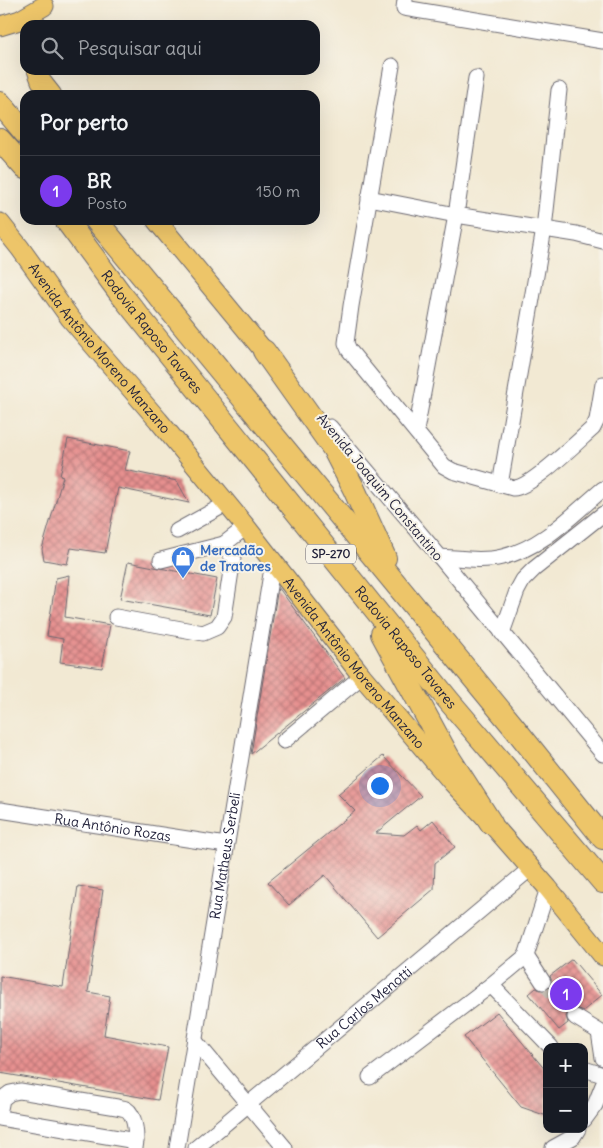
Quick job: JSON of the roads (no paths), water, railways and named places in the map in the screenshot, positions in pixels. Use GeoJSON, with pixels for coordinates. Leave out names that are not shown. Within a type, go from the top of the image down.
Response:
{"type":"FeatureCollection","features":[{"type":"Feature","properties":{"kind":"highway"},"geometry":{"type":"LineString","coordinates":[[0,103],[20,127]]}},
{"type":"Feature","properties":{"kind":"highway"},"geometry":{"type":"LineString","coordinates":[[0,140],[20,162]]}},
{"type":"Feature","properties":{"kind":"highway","name":"Rodovia Raposo Tavares"},"geometry":{"type":"LineString","coordinates":[[70,225],[120,293],[449,701],[603,882]]}},
{"type":"Feature","properties":{"kind":"highway","name":"Rodovia Raposo Tavares"},"geometry":{"type":"LineString","coordinates":[[100,225],[603,838]]}},
{"type":"Feature","properties":{"kind":"highway"},"geometry":{"type":"LineString","coordinates":[[264,351],[333,448],[354,489],[396,584]]}},
{"type":"Feature","properties":{"kind":"highway"},"geometry":{"type":"LineString","coordinates":[[284,497],[381,631],[448,756],[491,823]]}},
{"type":"Feature","properties":{"kind":"highway"},"geometry":{"type":"LineString","coordinates":[[513,726],[603,814]]}},
{"type":"Feature","properties":{"kind":"main road"},"geometry":{"type":"LineString","coordinates":[[42,20],[44,3]]}},
{"type":"Feature","properties":{"kind":"main road"},"geometry":{"type":"LineString","coordinates":[[0,26],[20,20],[44,3]]}},
{"type":"Feature","properties":{"kind":"main road"},"geometry":{"type":"LineString","coordinates":[[38,75],[48,90]]}},
{"type":"Feature","properties":{"kind":"main road","name":"Avenida Antônio Moreno Manzano"},"geometry":{"type":"LineString","coordinates":[[0,223],[70,318],[158,420],[278,566],[362,676],[453,783],[548,888],[603,956]]}},
{"type":"Feature","properties":{"kind":"main road","name":"Avenida Joaquim Constantino"},"geometry":{"type":"LineString","coordinates":[[160,225],[264,351]]}},
{"type":"Feature","properties":{"kind":"street"},"geometry":{"type":"LineString","coordinates":[[405,0],[404,8],[603,40]]}},
{"type":"Feature","properties":{"kind":"street"},"geometry":{"type":"LineString","coordinates":[[392,66],[350,306],[346,343],[349,350],[447,468],[500,485],[518,488],[523,487],[552,464],[593,428],[597,420],[603,384]]}},
{"type":"Feature","properties":{"kind":"street"},"geometry":{"type":"LineString","coordinates":[[416,431],[456,215],[476,78]]}},
{"type":"Feature","properties":{"kind":"street"},"geometry":{"type":"LineString","coordinates":[[500,485],[544,229],[559,90]]}},
{"type":"Feature","properties":{"kind":"street"},"geometry":{"type":"LineString","coordinates":[[369,198],[456,215],[576,234],[603,241]]}},
{"type":"Feature","properties":{"kind":"street","name":"Avenida Joaquim Constantino"},"geometry":{"type":"LineString","coordinates":[[264,351],[440,557],[603,754]]}},
{"type":"Feature","properties":{"kind":"street"},"geometry":{"type":"LineString","coordinates":[[440,557],[485,560],[502,557],[522,550],[542,540],[603,489]]}},
{"type":"Feature","properties":{"kind":"street"},"geometry":{"type":"LineString","coordinates":[[177,531],[226,504]]}},
{"type":"Feature","properties":{"kind":"street"},"geometry":{"type":"LineString","coordinates":[[502,633],[517,591],[524,580],[534,569],[603,514]]}},
{"type":"Feature","properties":{"kind":"street"},"geometry":{"type":"LineString","coordinates":[[161,560],[224,544],[246,527]]}},
{"type":"Feature","properties":{"kind":"street"},"geometry":{"type":"LineString","coordinates":[[116,617],[203,633],[217,627],[224,618],[233,558],[224,544]]}},
{"type":"Feature","properties":{"kind":"street","name":"Rua Matheus Serbeli"},"geometry":{"type":"LineString","coordinates":[[177,1148],[271,574],[278,566]]}},
{"type":"Feature","properties":{"kind":"street"},"geometry":{"type":"LineString","coordinates":[[284,741],[362,676]]}},
{"type":"Feature","properties":{"kind":"street","name":"Rua Antônio Rozas"},"geometry":{"type":"LineString","coordinates":[[0,810],[226,845]]}},
{"type":"Feature","properties":{"kind":"street","name":"Rua Carlos Menotti"},"geometry":{"type":"LineString","coordinates":[[196,1148],[530,868]]}},
{"type":"Feature","properties":{"kind":"street"},"geometry":{"type":"LineString","coordinates":[[370,1076],[491,985],[526,956],[548,888]]}},
{"type":"Feature","properties":{"kind":"street"},"geometry":{"type":"LineString","coordinates":[[526,956],[543,982]]}},
{"type":"Feature","properties":{"kind":"street"},"geometry":{"type":"LineString","coordinates":[[491,985],[546,1043]]}},
{"type":"Feature","properties":{"kind":"street"},"geometry":{"type":"LineString","coordinates":[[575,1017],[601,1033],[603,1058]]}},
{"type":"Feature","properties":{"kind":"street"},"geometry":{"type":"LineString","coordinates":[[195,1041],[285,1148]]}},
{"type":"Feature","properties":{"kind":"street"},"geometry":{"type":"LineString","coordinates":[[588,1070],[603,1076]]}},
{"type":"Feature","properties":{"kind":"street"},"geometry":{"type":"LineString","coordinates":[[588,1115],[595,1105],[603,1085]]}},
{"type":"Feature","properties":{"kind":"street"},"geometry":{"type":"LineString","coordinates":[[0,1109],[2,1099],[10,1093],[20,1091],[118,1107],[127,1110],[132,1116],[135,1144],[0,1118]]}},
{"type":"Feature","properties":{"kind":"street"},"geometry":{"type":"LineString","coordinates":[[553,1148],[575,1133]]}},
{"type":"Feature","properties":{"kind":"tunnel"},"geometry":{"type":"LineString","coordinates":[[543,982],[575,1017]]}},
{"type":"Feature","properties":{"kind":"place","name":"Mercadão de Tratores"},"geometry":{"type":"Point","coordinates":[183,579]}},
{"type":"Feature","properties":{"kind":"place","name":"BR"},"geometry":{"type":"Point","coordinates":[566,994]}}]}
